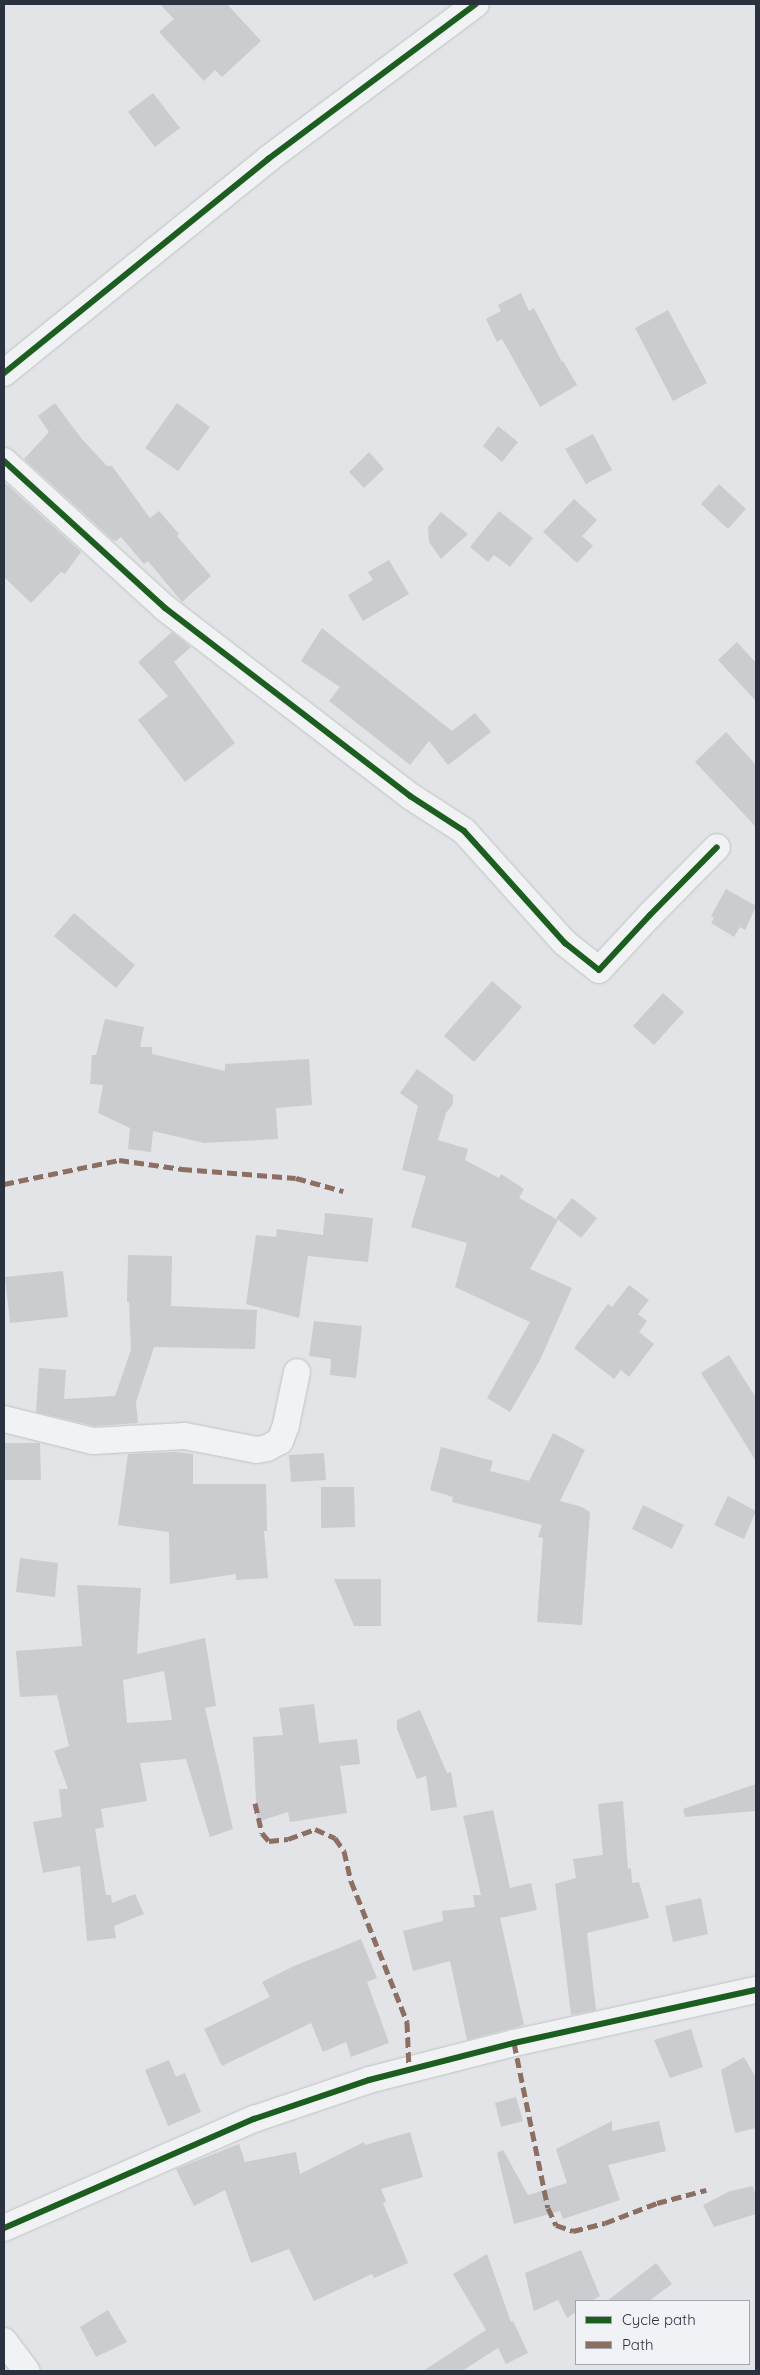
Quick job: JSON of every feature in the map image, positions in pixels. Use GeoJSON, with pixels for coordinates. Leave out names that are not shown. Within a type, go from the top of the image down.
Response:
{"type":"FeatureCollection","features":[{"type":"Feature","properties":{"kind":"street"},"geometry":{"type":"LineString","coordinates":[[4,373],[268,159],[476,4]]}},
{"type":"Feature","properties":{"kind":"street"},"geometry":{"type":"LineString","coordinates":[[4,461],[165,608],[410,796],[464,830],[565,943],[600,970],[650,914],[717,847]]}},
{"type":"Feature","properties":{"kind":"street"},"geometry":{"type":"LineString","coordinates":[[4,1419],[93,1441],[185,1436],[262,1449],[280,1441],[286,1425],[297,1372]]}},
{"type":"Feature","properties":{"kind":"street"},"geometry":{"type":"LineString","coordinates":[[4,2228],[254,2119],[369,2080],[490,2049],[756,1990]]}},
{"type":"Feature","properties":{"kind":"street"},"geometry":{"type":"LineString","coordinates":[[4,2341],[27,2371]]}},
{"type":"Feature","properties":{"kind":"building"},"geometry":{"type":"Polygon","coordinates":[[[160,4],[227,4],[261,41],[222,77],[215,70],[204,81],[159,32],[174,19],[160,4]]]}},
{"type":"Feature","properties":{"kind":"building"},"geometry":{"type":"Polygon","coordinates":[[[153,93],[180,128],[155,147],[128,112],[153,93]]]}},
{"type":"Feature","properties":{"kind":"building"},"geometry":{"type":"Polygon","coordinates":[[[521,293],[529,311],[534,308],[562,362],[577,385],[540,407],[502,339],[497,342],[486,319],[501,311],[498,305],[521,293]]]}},
{"type":"Feature","properties":{"kind":"building"},"geometry":{"type":"Polygon","coordinates":[[[668,310],[707,383],[673,401],[635,328],[668,310]]]}},
{"type":"Feature","properties":{"kind":"building"},"geometry":{"type":"Polygon","coordinates":[[[55,403],[81,438],[107,466],[112,466],[150,518],[159,511],[179,534],[177,536],[211,576],[182,602],[148,561],[144,564],[121,537],[116,541],[113,540],[24,459],[49,432],[38,416],[55,403]]]}},
{"type":"Feature","properties":{"kind":"building"},"geometry":{"type":"Polygon","coordinates":[[[177,403],[210,427],[178,471],[145,448],[177,403]]]}},
{"type":"Feature","properties":{"kind":"building"},"geometry":{"type":"Polygon","coordinates":[[[498,426],[518,442],[502,462],[483,446],[498,426]]]}},
{"type":"Feature","properties":{"kind":"building"},"geometry":{"type":"Polygon","coordinates":[[[593,434],[612,470],[586,484],[565,449],[593,434]]]}},
{"type":"Feature","properties":{"kind":"building"},"geometry":{"type":"Polygon","coordinates":[[[369,452],[384,469],[364,488],[349,472],[369,452]]]}},
{"type":"Feature","properties":{"kind":"building"},"geometry":{"type":"Polygon","coordinates":[[[4,482],[81,552],[65,574],[61,572],[31,603],[4,577],[4,482]]]}},
{"type":"Feature","properties":{"kind":"building"},"geometry":{"type":"Polygon","coordinates":[[[719,484],[746,509],[728,529],[701,504],[719,484]]]}},
{"type":"Feature","properties":{"kind":"building"},"geometry":{"type":"Polygon","coordinates":[[[574,499],[597,520],[582,536],[593,546],[577,563],[543,532],[574,499]]]}},
{"type":"Feature","properties":{"kind":"building"},"geometry":{"type":"Polygon","coordinates":[[[499,511],[533,538],[510,567],[494,555],[488,562],[470,547],[499,511]]]}},
{"type":"Feature","properties":{"kind":"building"},"geometry":{"type":"Polygon","coordinates":[[[441,512],[468,534],[441,559],[429,542],[428,527],[441,512]]]}},
{"type":"Feature","properties":{"kind":"building"},"geometry":{"type":"Polygon","coordinates":[[[389,560],[409,594],[363,621],[348,595],[373,580],[368,572],[389,560]]]}},
{"type":"Feature","properties":{"kind":"building"},"geometry":{"type":"Polygon","coordinates":[[[322,628],[452,731],[475,713],[491,732],[448,765],[429,741],[410,765],[329,701],[340,687],[301,661],[322,628]]]}},
{"type":"Feature","properties":{"kind":"building"},"geometry":{"type":"Polygon","coordinates":[[[172,632],[191,647],[174,662],[235,743],[185,782],[138,720],[168,696],[138,662],[172,632]]]}},
{"type":"Feature","properties":{"kind":"building"},"geometry":{"type":"Polygon","coordinates":[[[737,642],[756,663],[756,701],[718,660],[737,642]]]}},
{"type":"Feature","properties":{"kind":"building"},"geometry":{"type":"Polygon","coordinates":[[[726,732],[756,765],[756,827],[695,762],[726,732]]]}},
{"type":"Feature","properties":{"kind":"building"},"geometry":{"type":"Polygon","coordinates":[[[726,889],[756,906],[745,930],[740,927],[734,937],[711,923],[714,918],[711,916],[726,889]]]}},
{"type":"Feature","properties":{"kind":"building"},"geometry":{"type":"Polygon","coordinates":[[[74,913],[135,965],[116,988],[54,936],[74,913]]]}},
{"type":"Feature","properties":{"kind":"building"},"geometry":{"type":"Polygon","coordinates":[[[492,981],[522,1007],[474,1062],[444,1036],[492,981]]]}},
{"type":"Feature","properties":{"kind":"building"},"geometry":{"type":"Polygon","coordinates":[[[663,993],[684,1012],[654,1045],[633,1026],[663,993]]]}},
{"type":"Feature","properties":{"kind":"building"},"geometry":{"type":"Polygon","coordinates":[[[105,1019],[144,1027],[140,1047],[152,1047],[152,1054],[225,1071],[225,1064],[309,1059],[312,1105],[276,1108],[278,1139],[204,1143],[153,1131],[151,1152],[128,1149],[130,1128],[98,1113],[103,1085],[90,1084],[92,1055],[96,1055],[105,1019]]]}},
{"type":"Feature","properties":{"kind":"building"},"geometry":{"type":"Polygon","coordinates":[[[417,1069],[453,1095],[453,1104],[446,1113],[438,1140],[468,1149],[465,1160],[499,1178],[501,1174],[524,1189],[519,1198],[558,1220],[530,1269],[572,1288],[540,1360],[510,1412],[487,1398],[530,1322],[455,1287],[467,1243],[411,1227],[426,1176],[402,1170],[418,1106],[400,1093],[417,1069]]]}},
{"type":"Feature","properties":{"kind":"building"},"geometry":{"type":"Polygon","coordinates":[[[572,1198],[597,1218],[581,1238],[556,1218],[572,1198]]]}},
{"type":"Feature","properties":{"kind":"building"},"geometry":{"type":"Polygon","coordinates":[[[325,1213],[373,1218],[368,1262],[308,1256],[299,1318],[246,1304],[256,1235],[276,1237],[277,1229],[323,1235],[325,1213]]]}},
{"type":"Feature","properties":{"kind":"building"},"geometry":{"type":"Polygon","coordinates":[[[128,1255],[172,1256],[171,1306],[257,1310],[255,1349],[154,1347],[136,1402],[138,1423],[94,1426],[36,1412],[39,1368],[66,1370],[64,1399],[115,1396],[131,1350],[129,1302],[127,1302],[128,1255]]]}},
{"type":"Feature","properties":{"kind":"building"},"geometry":{"type":"Polygon","coordinates":[[[63,1271],[68,1317],[10,1323],[5,1277],[63,1271]]]}},
{"type":"Feature","properties":{"kind":"building"},"geometry":{"type":"Polygon","coordinates":[[[629,1285],[649,1300],[638,1314],[647,1321],[639,1332],[654,1344],[629,1377],[621,1370],[614,1379],[574,1348],[608,1304],[612,1307],[629,1285]]]}},
{"type":"Feature","properties":{"kind":"building"},"geometry":{"type":"Polygon","coordinates":[[[314,1321],[362,1326],[356,1378],[330,1375],[331,1359],[309,1356],[314,1321]]]}},
{"type":"Feature","properties":{"kind":"building"},"geometry":{"type":"Polygon","coordinates":[[[729,1355],[756,1398],[756,1461],[701,1373],[729,1355]]]}},
{"type":"Feature","properties":{"kind":"building"},"geometry":{"type":"Polygon","coordinates":[[[553,1433],[585,1450],[560,1501],[582,1507],[590,1512],[582,1625],[537,1622],[543,1538],[538,1537],[542,1525],[452,1502],[453,1497],[430,1490],[441,1447],[493,1461],[490,1471],[529,1481],[553,1433]]]}},
{"type":"Feature","properties":{"kind":"building"},"geometry":{"type":"Polygon","coordinates":[[[4,1443],[40,1443],[41,1480],[4,1480],[4,1443]]]}},
{"type":"Feature","properties":{"kind":"building"},"geometry":{"type":"Polygon","coordinates":[[[175,1452],[193,1454],[193,1484],[266,1484],[267,1531],[264,1531],[268,1578],[236,1580],[236,1574],[170,1584],[169,1532],[118,1525],[128,1454],[175,1452]]]}},
{"type":"Feature","properties":{"kind":"building"},"geometry":{"type":"Polygon","coordinates":[[[324,1453],[326,1480],[291,1482],[289,1455],[324,1453]]]}},
{"type":"Feature","properties":{"kind":"building"},"geometry":{"type":"Polygon","coordinates":[[[321,1487],[354,1487],[355,1527],[321,1528],[321,1487]]]}},
{"type":"Feature","properties":{"kind":"building"},"geometry":{"type":"Polygon","coordinates":[[[728,1496],[756,1511],[744,1539],[714,1525],[728,1496]]]}},
{"type":"Feature","properties":{"kind":"building"},"geometry":{"type":"Polygon","coordinates":[[[643,1505],[684,1525],[672,1549],[632,1529],[643,1505]]]}},
{"type":"Feature","properties":{"kind":"building"},"geometry":{"type":"Polygon","coordinates":[[[20,1558],[58,1563],[55,1597],[16,1592],[20,1558]]]}},
{"type":"Feature","properties":{"kind":"building"},"geometry":{"type":"Polygon","coordinates":[[[334,1579],[381,1579],[381,1626],[354,1626],[334,1579]]]}},
{"type":"Feature","properties":{"kind":"building"},"geometry":{"type":"Polygon","coordinates":[[[77,1585],[141,1588],[137,1654],[205,1638],[216,1706],[205,1708],[233,1829],[210,1837],[186,1759],[140,1763],[147,1801],[101,1809],[104,1827],[95,1829],[106,1895],[111,1895],[112,1903],[135,1894],[144,1914],[114,1926],[116,1938],[87,1941],[80,1866],[43,1873],[33,1822],[62,1817],[59,1789],[68,1789],[54,1751],[69,1746],[57,1695],[20,1697],[16,1651],[82,1646],[77,1585]],[[164,1671],[123,1680],[127,1723],[172,1720],[164,1671]]]}},
{"type":"Feature","properties":{"kind":"building"},"geometry":{"type":"Polygon","coordinates":[[[314,1704],[319,1743],[357,1739],[360,1764],[340,1766],[347,1813],[290,1822],[288,1812],[257,1822],[253,1737],[283,1735],[279,1708],[314,1704]]]}},
{"type":"Feature","properties":{"kind":"building"},"geometry":{"type":"Polygon","coordinates":[[[420,1710],[447,1773],[451,1772],[457,1807],[431,1811],[426,1776],[417,1779],[397,1729],[397,1720],[420,1710]]]}},
{"type":"Feature","properties":{"kind":"building"},"geometry":{"type":"Polygon","coordinates":[[[756,1784],[756,1811],[685,1817],[683,1809],[756,1784]]]}},
{"type":"Feature","properties":{"kind":"building"},"geometry":{"type":"Polygon","coordinates":[[[623,1801],[628,1869],[631,1868],[632,1883],[639,1882],[649,1918],[587,1933],[596,2010],[571,2015],[555,1884],[576,1878],[573,1859],[603,1855],[598,1804],[623,1801]]]}},
{"type":"Feature","properties":{"kind":"building"},"geometry":{"type":"Polygon","coordinates":[[[493,1810],[510,1888],[531,1883],[537,1910],[500,1918],[524,2025],[467,2040],[450,1961],[413,1971],[403,1931],[443,1921],[442,1911],[475,1907],[473,1895],[481,1895],[463,1816],[493,1810]]]}},
{"type":"Feature","properties":{"kind":"building"},"geometry":{"type":"Polygon","coordinates":[[[701,1898],[708,1934],[673,1942],[665,1906],[701,1898]]]}},
{"type":"Feature","properties":{"kind":"building"},"geometry":{"type":"Polygon","coordinates":[[[361,1939],[377,1978],[367,1982],[389,2043],[351,2057],[346,2042],[323,2052],[311,2023],[222,2066],[204,2029],[270,1997],[262,1982],[294,1966],[361,1939]]]}},
{"type":"Feature","properties":{"kind":"building"},"geometry":{"type":"Polygon","coordinates":[[[691,2029],[703,2067],[670,2078],[654,2040],[691,2029]]]}},
{"type":"Feature","properties":{"kind":"building"},"geometry":{"type":"Polygon","coordinates":[[[744,2057],[756,2078],[756,2128],[735,2133],[721,2070],[744,2057]]]}},
{"type":"Feature","properties":{"kind":"building"},"geometry":{"type":"Polygon","coordinates":[[[169,2060],[176,2077],[185,2073],[201,2112],[168,2126],[145,2070],[169,2060]]]}},
{"type":"Feature","properties":{"kind":"building"},"geometry":{"type":"Polygon","coordinates":[[[516,2097],[523,2121],[501,2127],[495,2103],[516,2097]]]}},
{"type":"Feature","properties":{"kind":"building"},"geometry":{"type":"Polygon","coordinates":[[[612,2121],[612,2131],[659,2121],[666,2151],[608,2165],[620,2200],[563,2219],[560,2211],[514,2224],[497,2153],[503,2150],[528,2195],[567,2183],[556,2149],[612,2121]]]}},
{"type":"Feature","properties":{"kind":"building"},"geometry":{"type":"Polygon","coordinates":[[[410,2132],[423,2177],[381,2189],[386,2201],[383,2203],[408,2263],[374,2278],[372,2274],[314,2301],[289,2249],[251,2263],[225,2190],[194,2206],[176,2169],[239,2144],[245,2162],[296,2152],[300,2174],[364,2142],[365,2145],[410,2132]]]}},
{"type":"Feature","properties":{"kind":"building"},"geometry":{"type":"Polygon","coordinates":[[[753,2186],[756,2198],[756,2214],[714,2227],[703,2205],[730,2191],[753,2186]]]}},
{"type":"Feature","properties":{"kind":"building"},"geometry":{"type":"Polygon","coordinates":[[[581,2250],[600,2296],[594,2300],[575,2300],[575,2313],[567,2318],[558,2300],[534,2311],[525,2273],[581,2250]]]}},
{"type":"Feature","properties":{"kind":"building"},"geometry":{"type":"Polygon","coordinates":[[[487,2254],[511,2322],[513,2321],[528,2353],[506,2364],[498,2348],[462,2371],[423,2371],[486,2330],[453,2274],[487,2254]]]}},
{"type":"Feature","properties":{"kind":"building"},"geometry":{"type":"Polygon","coordinates":[[[656,2263],[672,2284],[650,2300],[608,2300],[656,2263]]]}},
{"type":"Feature","properties":{"kind":"building"},"geometry":{"type":"Polygon","coordinates":[[[108,2310],[127,2342],[96,2357],[80,2327],[108,2310]]]}},
{"type":"Feature","properties":{"kind":"marked path"},"geometry":{"type":"LineString","coordinates":[[4,1184],[119,1160],[182,1169],[296,1178],[343,1191]]}},
{"type":"Feature","properties":{"kind":"marked path"},"geometry":{"type":"LineString","coordinates":[[255,1803],[262,1833],[269,1841],[288,1839],[315,1829],[335,1838],[344,1851],[351,1881],[407,2022],[409,2069]]}},
{"type":"Feature","properties":{"kind":"marked path"},"geometry":{"type":"LineString","coordinates":[[514,2043],[548,2208],[556,2225],[573,2231],[605,2223],[657,2203],[706,2190]]}},
{"type":"Feature","properties":{"kind":"cycle path"},"geometry":{"type":"LineString","coordinates":[[4,373],[268,159],[476,4]]}},
{"type":"Feature","properties":{"kind":"cycle path"},"geometry":{"type":"LineString","coordinates":[[4,461],[165,608],[410,796],[464,831],[565,943],[599,970],[717,847]]}},
{"type":"Feature","properties":{"kind":"cycle path"},"geometry":{"type":"LineString","coordinates":[[4,2228],[254,2119],[369,2080],[514,2043],[756,1990]]}}]}
